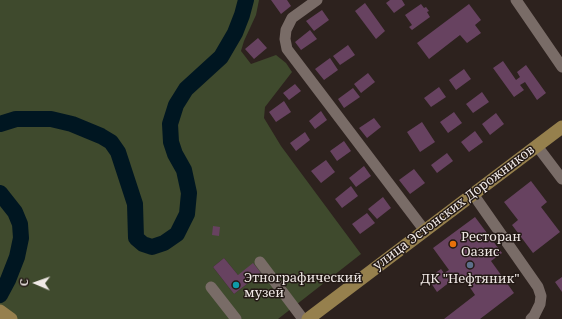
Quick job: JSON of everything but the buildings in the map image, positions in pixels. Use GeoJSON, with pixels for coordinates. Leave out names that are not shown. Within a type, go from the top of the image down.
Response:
{"type":"FeatureCollection","features":[{"type":"Feature","properties":{"kind":"main road","name":"улица Эстонских Дорожников"},"geometry":{"type":"LineString","coordinates":[[308,319],[562,127]]}},
{"type":"Feature","properties":{"kind":"main road"},"geometry":{"type":"LineString","coordinates":[[0,311],[11,319]]}},
{"type":"Feature","properties":{"kind":"street"},"geometry":{"type":"LineString","coordinates":[[317,0],[292,18],[286,30],[285,39],[287,49],[425,231]]}},
{"type":"Feature","properties":{"kind":"street"},"geometry":{"type":"LineString","coordinates":[[516,0],[562,67]]}},
{"type":"Feature","properties":{"kind":"street"},"geometry":{"type":"LineString","coordinates":[[537,146],[562,179]]}},
{"type":"Feature","properties":{"kind":"street"},"geometry":{"type":"LineString","coordinates":[[473,194],[538,287],[541,296],[540,304],[531,319]]}},
{"type":"Feature","properties":{"kind":"street"},"geometry":{"type":"LineString","coordinates":[[260,262],[303,319]]}},
{"type":"Feature","properties":{"kind":"street"},"geometry":{"type":"LineString","coordinates":[[211,287],[236,319]]}},
{"type":"Feature","properties":{"kind":"green space"},"geometry":{"type":"Polygon","coordinates":[[[0,0],[259,0],[256,15],[241,51],[251,64],[276,55],[286,63],[292,72],[265,107],[264,118],[281,146],[361,254],[278,319],[0,319],[0,0]],[[224,258],[213,267],[234,294],[261,273],[238,275],[224,258]]]}},
{"type":"Feature","properties":{"kind":"waterway"},"geometry":{"type":"LineString","coordinates":[[0,124],[16,119],[51,119],[72,124],[101,136],[111,142],[118,152],[135,204],[136,238],[143,244],[152,247],[164,243],[177,234],[187,214],[189,193],[184,170],[175,154],[171,142],[170,124],[176,105],[186,89],[221,57],[235,33],[246,0]]}},
{"type":"Feature","properties":{"kind":"waterway"},"geometry":{"type":"LineString","coordinates":[[0,193],[15,212],[20,224],[21,238],[17,257],[0,295]]}},
{"type":"Feature","properties":{"kind":"place","name":"Ресторан Оазис"},"geometry":{"type":"Point","coordinates":[453,244]}},
{"type":"Feature","properties":{"kind":"place","name":"ДК \"Нефтяник\""},"geometry":{"type":"Point","coordinates":[470,265]}},
{"type":"Feature","properties":{"kind":"place","name":"Этнографический музей"},"geometry":{"type":"Point","coordinates":[236,285]}}]}
